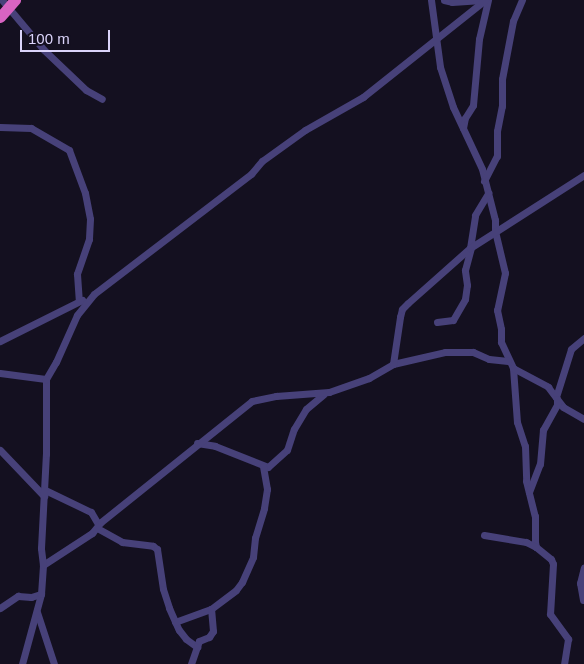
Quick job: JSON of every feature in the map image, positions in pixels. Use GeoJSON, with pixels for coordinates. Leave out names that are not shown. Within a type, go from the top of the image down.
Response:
{"type":"FeatureCollection","features":[{"type":"Feature","properties":{"kind":"street"},"geometry":{"type":"LineString","coordinates":[[431,0],[438,36],[440,67],[453,107],[482,170],[494,215],[495,231],[505,273],[496,310],[502,330],[501,342],[508,361],[513,368],[548,387],[563,407],[584,419]]}},
{"type":"Feature","properties":{"kind":"street"},"geometry":{"type":"LineString","coordinates":[[444,0],[452,2],[485,0]]}},
{"type":"Feature","properties":{"kind":"street"},"geometry":{"type":"LineString","coordinates":[[0,342],[94,294],[251,174],[262,161],[305,130],[363,97],[485,0]]}},
{"type":"Feature","properties":{"kind":"street"},"geometry":{"type":"LineString","coordinates":[[463,128],[465,118],[473,105],[478,39],[485,0]]}},
{"type":"Feature","properties":{"kind":"street"},"geometry":{"type":"LineString","coordinates":[[484,181],[497,156],[497,132],[502,103],[502,79],[513,21],[522,0]]}},
{"type":"Feature","properties":{"kind":"street"},"geometry":{"type":"LineString","coordinates":[[6,6],[44,50],[86,90],[102,99]]}},
{"type":"Feature","properties":{"kind":"street"},"geometry":{"type":"LineString","coordinates":[[0,127],[31,128],[69,150],[82,185],[90,219],[90,238],[77,274],[79,302]]}},
{"type":"Feature","properties":{"kind":"street"},"geometry":{"type":"LineString","coordinates":[[393,364],[402,309],[470,248],[584,175]]}},
{"type":"Feature","properties":{"kind":"street"},"geometry":{"type":"LineString","coordinates":[[437,322],[453,320],[465,299],[467,291],[465,270],[475,214],[488,193]]}},
{"type":"Feature","properties":{"kind":"street"},"geometry":{"type":"LineString","coordinates":[[494,215],[500,221],[509,224]]}},
{"type":"Feature","properties":{"kind":"street"},"geometry":{"type":"LineString","coordinates":[[22,664],[41,594],[43,565],[41,548],[45,493],[46,379],[56,362],[77,315],[94,294]]}},
{"type":"Feature","properties":{"kind":"street"},"geometry":{"type":"LineString","coordinates":[[529,492],[540,464],[543,430],[557,405],[556,398],[571,349],[584,338]]}},
{"type":"Feature","properties":{"kind":"street"},"geometry":{"type":"LineString","coordinates":[[43,565],[79,543],[197,443],[252,401],[276,396],[324,394],[355,384],[393,364],[445,352],[479,353],[490,359],[508,361]]}},
{"type":"Feature","properties":{"kind":"street"},"geometry":{"type":"LineString","coordinates":[[513,368],[516,416],[526,454],[536,547]]}},
{"type":"Feature","properties":{"kind":"street"},"geometry":{"type":"LineString","coordinates":[[0,373],[46,379]]}},
{"type":"Feature","properties":{"kind":"street"},"geometry":{"type":"LineString","coordinates":[[197,443],[215,446],[263,466],[271,466],[284,454],[303,413],[324,394]]}},
{"type":"Feature","properties":{"kind":"street"},"geometry":{"type":"LineString","coordinates":[[0,450],[27,479],[45,493],[91,512],[98,526],[122,542],[153,546],[157,549],[162,589],[175,622],[186,639],[197,647]]}},
{"type":"Feature","properties":{"kind":"street"},"geometry":{"type":"LineString","coordinates":[[175,622],[211,609],[236,590],[250,566],[267,490],[263,466]]}},
{"type":"Feature","properties":{"kind":"street"},"geometry":{"type":"LineString","coordinates":[[27,479],[34,480],[44,475]]}},
{"type":"Feature","properties":{"kind":"street"},"geometry":{"type":"LineString","coordinates":[[484,535],[518,540],[536,547],[551,559],[553,564],[550,614],[568,639],[564,664]]}},
{"type":"Feature","properties":{"kind":"street"},"geometry":{"type":"LineString","coordinates":[[582,600],[580,583],[584,567]]}},
{"type":"Feature","properties":{"kind":"street"},"geometry":{"type":"LineString","coordinates":[[0,608],[18,596],[31,597],[41,594]]}},
{"type":"Feature","properties":{"kind":"street"},"geometry":{"type":"LineString","coordinates":[[191,664],[199,641],[209,637],[213,631],[211,609]]}},
{"type":"Feature","properties":{"kind":"street"},"geometry":{"type":"LineString","coordinates":[[37,612],[54,664]]}}]}
